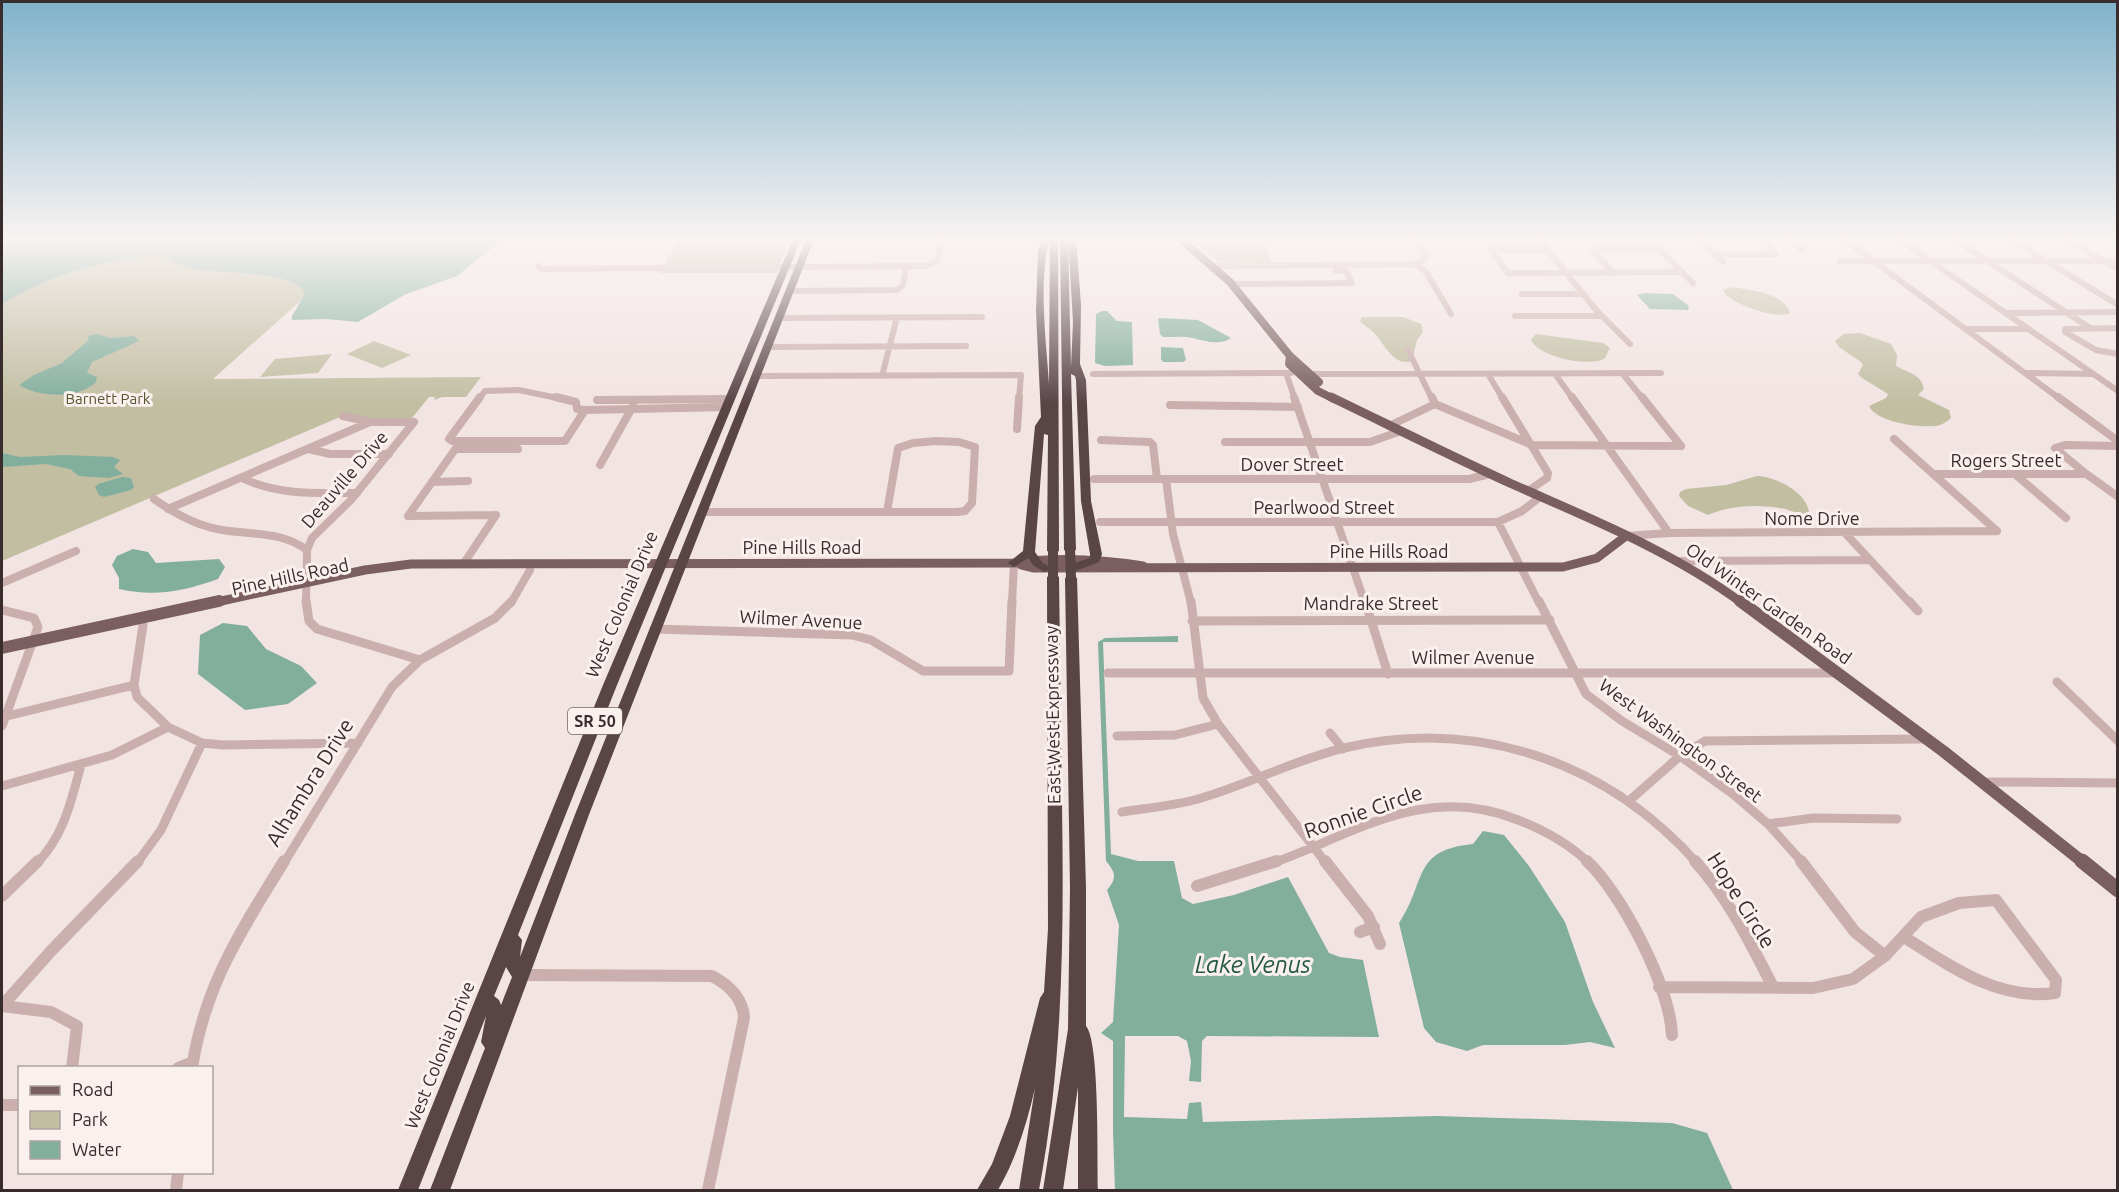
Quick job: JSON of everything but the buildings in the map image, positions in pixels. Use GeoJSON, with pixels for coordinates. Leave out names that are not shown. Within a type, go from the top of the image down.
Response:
{"type":"FeatureCollection","features":[{"type":"Feature","properties":{"kind":"highway","name":"West Colonial Drive"},"geometry":{"type":"LineString","coordinates":[[408,1191],[610,685],[775,293]]}},
{"type":"Feature","properties":{"kind":"highway","name":"SR 50"},"geometry":{"type":"LineString","coordinates":[[440,1191],[583,812],[788,293]]}},
{"type":"Feature","properties":{"kind":"highway"},"geometry":{"type":"LineString","coordinates":[[1041,293],[1045,416],[1049,448],[1053,456]]}},
{"type":"Feature","properties":{"kind":"highway","name":"East-West Expressway"},"geometry":{"type":"LineString","coordinates":[[1029,1191],[1047,1077],[1056,929],[1049,573],[1053,550],[1054,293]]}},
{"type":"Feature","properties":{"kind":"highway","name":"East-West Expressway"},"geometry":{"type":"LineString","coordinates":[[1053,1191],[1077,1029],[1072,573],[1065,293]]}},
{"type":"Feature","properties":{"kind":"highway"},"geometry":{"type":"LineString","coordinates":[[1069,403],[1074,393],[1077,366],[1078,293]]}},
{"type":"Feature","properties":{"kind":"highway"},"geometry":{"type":"LineString","coordinates":[[771,303],[773,305],[770,316],[779,318]]}},
{"type":"Feature","properties":{"kind":"highway"},"geometry":{"type":"LineString","coordinates":[[763,322],[771,324],[769,331],[772,334]]}},
{"type":"Feature","properties":{"kind":"highway"},"geometry":{"type":"LineString","coordinates":[[748,358],[751,360],[746,375],[756,376]]}},
{"type":"Feature","properties":{"kind":"highway"},"geometry":{"type":"LineString","coordinates":[[1072,573],[1095,560],[1086,501],[1081,380],[1077,366]]}},
{"type":"Feature","properties":{"kind":"highway"},"geometry":{"type":"LineString","coordinates":[[1045,416],[1040,426],[1032,556],[1049,573]]}},
{"type":"Feature","properties":{"kind":"highway"},"geometry":{"type":"LineString","coordinates":[[722,418],[724,423],[721,437],[731,438]]}},
{"type":"Feature","properties":{"kind":"highway"},"geometry":{"type":"LineString","coordinates":[[712,441],[721,443],[716,461],[720,466]]}},
{"type":"Feature","properties":{"kind":"highway"},"geometry":{"type":"LineString","coordinates":[[1014,563],[1032,556]]}},
{"type":"Feature","properties":{"kind":"highway"},"geometry":{"type":"LineString","coordinates":[[610,685],[620,693],[619,721]]}},
{"type":"Feature","properties":{"kind":"highway"},"geometry":{"type":"LineString","coordinates":[[558,813],[583,812]]}},
{"type":"Feature","properties":{"kind":"highway"},"geometry":{"type":"LineString","coordinates":[[520,907],[510,957],[512,967],[522,975]]}},
{"type":"Feature","properties":{"kind":"highway"},"geometry":{"type":"LineString","coordinates":[[987,1191],[999,1170],[1019,1116],[1045,1009],[1054,986]]}},
{"type":"Feature","properties":{"kind":"highway"},"geometry":{"type":"LineString","coordinates":[[483,1078],[495,1016],[493,1005],[484,999]]}},
{"type":"Feature","properties":{"kind":"highway"},"geometry":{"type":"LineString","coordinates":[[1077,1029],[1083,1036],[1087,1092],[1088,1191]]}},
{"type":"Feature","properties":{"kind":"main road","name":"Old Winter Garden Road"},"geometry":{"type":"LineString","coordinates":[[1239,293],[1301,371],[1309,374],[1328,392],[1389,426],[1679,561],[1729,593],[1984,782],[2118,890]]}},
{"type":"Feature","properties":{"kind":"main road","name":"Old Winter Garden Road"},"geometry":{"type":"LineString","coordinates":[[1289,357],[1289,364],[1298,374],[1318,391],[1328,392]]}},
{"type":"Feature","properties":{"kind":"main road","name":"Pine Hills Road"},"geometry":{"type":"LineString","coordinates":[[2,648],[32,645],[143,625],[388,566],[568,562],[590,565],[1014,563],[1049,573],[1143,566],[1522,568],[1563,567],[1597,558],[1626,536]]}},
{"type":"Feature","properties":{"kind":"main road","name":"Pine Hills Road"},"geometry":{"type":"LineString","coordinates":[[1032,556],[1117,561],[1143,566]]}},
{"type":"Feature","properties":{"kind":"main road"},"geometry":{"type":"LineString","coordinates":[[530,570],[568,562]]}},
{"type":"Feature","properties":{"kind":"main road","name":"Pine Hills Road"},"geometry":{"type":"LineString","coordinates":[[2,655],[32,645],[306,586],[357,578],[407,571],[575,569],[590,565]]}},
{"type":"Feature","properties":{"kind":"street"},"geometry":{"type":"LineString","coordinates":[[1438,293],[1451,314]]}},
{"type":"Feature","properties":{"kind":"street"},"geometry":{"type":"LineString","coordinates":[[1916,293],[2118,441]]}},
{"type":"Feature","properties":{"kind":"street"},"geometry":{"type":"LineString","coordinates":[[1976,293],[2118,391]]}},
{"type":"Feature","properties":{"kind":"street"},"geometry":{"type":"LineString","coordinates":[[2037,293],[2090,328]]}},
{"type":"Feature","properties":{"kind":"street"},"geometry":{"type":"LineString","coordinates":[[2098,293],[2118,305]]}},
{"type":"Feature","properties":{"kind":"street"},"geometry":{"type":"LineString","coordinates":[[1522,294],[1582,294],[1630,344]]}},
{"type":"Feature","properties":{"kind":"street"},"geometry":{"type":"LineString","coordinates":[[2006,313],[2118,312]]}},
{"type":"Feature","properties":{"kind":"street"},"geometry":{"type":"LineString","coordinates":[[779,318],[982,316]]}},
{"type":"Feature","properties":{"kind":"street"},"geometry":{"type":"LineString","coordinates":[[1515,316],[1603,316]]}},
{"type":"Feature","properties":{"kind":"street"},"geometry":{"type":"LineString","coordinates":[[882,376],[897,317]]}},
{"type":"Feature","properties":{"kind":"street"},"geometry":{"type":"LineString","coordinates":[[2118,328],[2065,329],[2065,332],[2091,349],[2100,353],[2118,354]]}},
{"type":"Feature","properties":{"kind":"street"},"geometry":{"type":"LineString","coordinates":[[1965,329],[2029,329]]}},
{"type":"Feature","properties":{"kind":"street"},"geometry":{"type":"LineString","coordinates":[[767,347],[966,346]]}},
{"type":"Feature","properties":{"kind":"street"},"geometry":{"type":"LineString","coordinates":[[1408,350],[1435,404],[1532,445],[1681,446],[1622,373]]}},
{"type":"Feature","properties":{"kind":"street"},"geometry":{"type":"LineString","coordinates":[[1286,373],[1354,568],[1388,674]]}},
{"type":"Feature","properties":{"kind":"street"},"geometry":{"type":"LineString","coordinates":[[1309,374],[1661,373]]}},
{"type":"Feature","properties":{"kind":"street"},"geometry":{"type":"LineString","coordinates":[[2026,373],[2093,374]]}},
{"type":"Feature","properties":{"kind":"street"},"geometry":{"type":"LineString","coordinates":[[1093,374],[1298,374]]}},
{"type":"Feature","properties":{"kind":"street"},"geometry":{"type":"LineString","coordinates":[[1488,374],[1548,473],[1547,478],[1528,491]]}},
{"type":"Feature","properties":{"kind":"street"},"geometry":{"type":"LineString","coordinates":[[1555,374],[1669,533]]}},
{"type":"Feature","properties":{"kind":"street"},"geometry":{"type":"LineString","coordinates":[[756,376],[1021,375],[1017,429]]}},
{"type":"Feature","properties":{"kind":"street"},"geometry":{"type":"LineString","coordinates":[[585,410],[565,441],[449,439],[485,391],[508,388],[576,402],[577,409],[585,410],[631,410],[729,403]]}},
{"type":"Feature","properties":{"kind":"street"},"geometry":{"type":"LineString","coordinates":[[597,400],[729,403]]}},
{"type":"Feature","properties":{"kind":"street"},"geometry":{"type":"LineString","coordinates":[[600,465],[636,400]]}},
{"type":"Feature","properties":{"kind":"street"},"geometry":{"type":"LineString","coordinates":[[1389,426],[1435,404]]}},
{"type":"Feature","properties":{"kind":"street"},"geometry":{"type":"LineString","coordinates":[[1170,405],[1298,407]]}},
{"type":"Feature","properties":{"kind":"street"},"geometry":{"type":"LineString","coordinates":[[343,416],[370,422]]}},
{"type":"Feature","properties":{"kind":"street"},"geometry":{"type":"LineString","coordinates":[[168,509],[370,422]]}},
{"type":"Feature","properties":{"kind":"street","name":"Deauville Drive"},"geometry":{"type":"LineString","coordinates":[[370,422],[414,422],[357,493],[312,538],[307,550],[306,612],[309,621],[317,628],[420,660]]}},
{"type":"Feature","properties":{"kind":"street"},"geometry":{"type":"LineString","coordinates":[[1225,442],[1370,442],[1401,431]]}},
{"type":"Feature","properties":{"kind":"street"},"geometry":{"type":"LineString","coordinates":[[1894,439],[1935,474]]}},
{"type":"Feature","properties":{"kind":"street"},"geometry":{"type":"LineString","coordinates":[[1101,440],[1149,441],[1153,445],[1157,479]]}},
{"type":"Feature","properties":{"kind":"street"},"geometry":{"type":"LineString","coordinates":[[461,441],[408,516],[496,515],[464,563]]}},
{"type":"Feature","properties":{"kind":"street"},"geometry":{"type":"LineString","coordinates":[[701,512],[887,512],[957,512],[964,511],[972,503],[977,450],[971,444],[960,442],[915,441],[902,445],[898,448],[887,512]]}},
{"type":"Feature","properties":{"kind":"street"},"geometry":{"type":"LineString","coordinates":[[2117,496],[2081,474],[2055,448],[2065,445],[2118,446]]}},
{"type":"Feature","properties":{"kind":"street"},"geometry":{"type":"LineString","coordinates":[[309,449],[330,454],[389,454]]}},
{"type":"Feature","properties":{"kind":"street"},"geometry":{"type":"LineString","coordinates":[[456,449],[518,449]]}},
{"type":"Feature","properties":{"kind":"street","name":"Dover Street"},"geometry":{"type":"LineString","coordinates":[[1094,480],[1469,478],[1490,474]]}},
{"type":"Feature","properties":{"kind":"street","name":"Rogers Street"},"geometry":{"type":"LineString","coordinates":[[1935,474],[2081,474]]}},
{"type":"Feature","properties":{"kind":"street","name":"Nome Drive"},"geometry":{"type":"LineString","coordinates":[[1626,536],[1669,533],[1997,531],[1935,474]]}},
{"type":"Feature","properties":{"kind":"street"},"geometry":{"type":"LineString","coordinates":[[2016,475],[2066,518]]}},
{"type":"Feature","properties":{"kind":"street"},"geometry":{"type":"LineString","coordinates":[[242,478],[256,486],[276,491],[357,493]]}},
{"type":"Feature","properties":{"kind":"street"},"geometry":{"type":"LineString","coordinates":[[1166,480],[1172,521],[1191,600],[1203,698],[1218,724],[1368,916],[1380,944]]}},
{"type":"Feature","properties":{"kind":"street"},"geometry":{"type":"LineString","coordinates":[[432,482],[468,481]]}},
{"type":"Feature","properties":{"kind":"street","name":"Pearlwood Street"},"geometry":{"type":"LineString","coordinates":[[1101,522],[1498,522],[1522,511],[1540,497]]}},
{"type":"Feature","properties":{"kind":"street"},"geometry":{"type":"LineString","coordinates":[[154,499],[188,520],[220,530],[282,536],[295,540],[307,550]]}},
{"type":"Feature","properties":{"kind":"street","name":"West Washington Street"},"geometry":{"type":"LineString","coordinates":[[1498,522],[1587,694],[1601,708],[1680,756],[1734,794],[1768,824],[1811,872],[1856,932],[1885,956]]}},
{"type":"Feature","properties":{"kind":"street"},"geometry":{"type":"LineString","coordinates":[[1845,533],[1918,611]]}},
{"type":"Feature","properties":{"kind":"street"},"geometry":{"type":"LineString","coordinates":[[2,583],[76,551]]}},
{"type":"Feature","properties":{"kind":"street"},"geometry":{"type":"LineString","coordinates":[[1679,561],[1869,560]]}},
{"type":"Feature","properties":{"kind":"street","name":"Wilmer Avenue"},"geometry":{"type":"LineString","coordinates":[[654,629],[864,636],[923,671],[1009,671],[1014,563]]}},
{"type":"Feature","properties":{"kind":"street","name":"Alhambra Drive"},"geometry":{"type":"LineString","coordinates":[[193,1065],[203,1010],[210,988],[229,951],[392,687],[420,660],[495,618],[505,610],[530,570]]}},
{"type":"Feature","properties":{"kind":"street"},"geometry":{"type":"LineString","coordinates":[[2,610],[34,618],[38,627],[3,720]]}},
{"type":"Feature","properties":{"kind":"street","name":"Mandrake Street"},"geometry":{"type":"LineString","coordinates":[[1192,621],[1550,620]]}},
{"type":"Feature","properties":{"kind":"street"},"geometry":{"type":"LineString","coordinates":[[143,625],[134,685],[137,697],[168,727],[202,743],[224,745],[358,742]]}},
{"type":"Feature","properties":{"kind":"street","name":"Wilmer Avenue"},"geometry":{"type":"LineString","coordinates":[[1108,673],[1838,673]]}},
{"type":"Feature","properties":{"kind":"street"},"geometry":{"type":"LineString","coordinates":[[2057,682],[2118,741]]}},
{"type":"Feature","properties":{"kind":"street"},"geometry":{"type":"LineString","coordinates":[[3,720],[134,685]]}},
{"type":"Feature","properties":{"kind":"street"},"geometry":{"type":"LineString","coordinates":[[1117,736],[1175,735],[1218,724]]}},
{"type":"Feature","properties":{"kind":"street"},"geometry":{"type":"LineString","coordinates":[[2,786],[81,765],[133,746],[168,727]]}},
{"type":"Feature","properties":{"kind":"street"},"geometry":{"type":"LineString","coordinates":[[1330,733],[1343,748]]}},
{"type":"Feature","properties":{"kind":"street","name":"Hope Circle"},"geometry":{"type":"LineString","coordinates":[[1122,812],[1168,806],[1196,799],[1343,748],[1390,738],[1442,735],[1484,741],[1556,761],[1630,800],[1688,851],[1714,882],[1773,987]]}},
{"type":"Feature","properties":{"kind":"street"},"geometry":{"type":"LineString","coordinates":[[1630,800],[1680,756],[1705,741],[1719,739],[1926,739]]}},
{"type":"Feature","properties":{"kind":"street"},"geometry":{"type":"LineString","coordinates":[[2,1006],[155,840],[190,762],[202,743]]}},
{"type":"Feature","properties":{"kind":"street"},"geometry":{"type":"LineString","coordinates":[[2,896],[50,850],[63,827],[81,765]]}},
{"type":"Feature","properties":{"kind":"street"},"geometry":{"type":"LineString","coordinates":[[1984,782],[2118,783]]}},
{"type":"Feature","properties":{"kind":"street","name":"Ronnie Circle"},"geometry":{"type":"LineString","coordinates":[[1197,886],[1241,875],[1410,811],[1443,805],[1480,807],[1553,834],[1593,865],[1623,904],[1670,1012],[1672,1035]]}},
{"type":"Feature","properties":{"kind":"street"},"geometry":{"type":"LineString","coordinates":[[1768,824],[1813,818],[1897,819]]}},
{"type":"Feature","properties":{"kind":"street"},"geometry":{"type":"LineString","coordinates":[[1659,987],[1813,988],[1853,979],[1885,956],[1921,917],[1959,903],[1995,900],[2056,980],[2055,993],[2043,997],[2022,995],[1994,987],[1960,970],[1904,936]]}},
{"type":"Feature","properties":{"kind":"street"},"geometry":{"type":"LineString","coordinates":[[1360,932],[1374,927]]}},
{"type":"Feature","properties":{"kind":"street"},"geometry":{"type":"LineString","coordinates":[[522,975],[712,976],[728,987],[745,1007],[744,1018],[708,1191]]}},
{"type":"Feature","properties":{"kind":"street"},"geometry":{"type":"LineString","coordinates":[[2,1006],[47,1010],[66,1017],[77,1026],[72,1066]]}},
{"type":"Feature","properties":{"kind":"street"},"geometry":{"type":"LineString","coordinates":[[2,1105],[18,1105]]}},
{"type":"Feature","properties":{"kind":"street"},"geometry":{"type":"LineString","coordinates":[[176,1191],[178,1174]]}},
{"type":"Feature","properties":{"kind":"green space","name":"Barnett Park"},"geometry":{"type":"Polygon","coordinates":[[[2,293],[310,293],[213,379],[481,377],[466,397],[442,397],[434,400],[435,397],[429,397],[412,418],[364,418],[347,414],[2,561],[2,293]]]}},
{"type":"Feature","properties":{"kind":"green space"},"geometry":{"type":"Polygon","coordinates":[[[1725,293],[1765,293],[1780,300],[1790,313],[1775,314],[1754,309],[1725,293]]]}},
{"type":"Feature","properties":{"kind":"green space"},"geometry":{"type":"Polygon","coordinates":[[[1362,317],[1403,317],[1421,324],[1423,332],[1417,340],[1412,361],[1400,361],[1395,358],[1373,332],[1360,321],[1362,317]]]}},
{"type":"Feature","properties":{"kind":"green space"},"geometry":{"type":"Polygon","coordinates":[[[1860,333],[1891,344],[1897,355],[1896,366],[1914,374],[1920,380],[1924,389],[1918,395],[1949,410],[1951,418],[1939,425],[1919,426],[1889,420],[1873,412],[1869,406],[1886,398],[1888,394],[1858,374],[1863,365],[1861,362],[1839,347],[1835,341],[1844,334],[1860,333]]]}},
{"type":"Feature","properties":{"kind":"green space"},"geometry":{"type":"Polygon","coordinates":[[[1536,334],[1603,343],[1610,348],[1606,357],[1600,360],[1590,362],[1567,359],[1544,352],[1536,346],[1531,340],[1536,334]]]}},
{"type":"Feature","properties":{"kind":"green space"},"geometry":{"type":"Polygon","coordinates":[[[374,341],[411,355],[382,368],[347,354],[374,341]]]}},
{"type":"Feature","properties":{"kind":"green space"},"geometry":{"type":"Polygon","coordinates":[[[332,354],[318,373],[260,377],[275,359],[332,354]]]}},
{"type":"Feature","properties":{"kind":"green space"},"geometry":{"type":"Polygon","coordinates":[[[1757,476],[1773,479],[1789,487],[1803,499],[1809,513],[1756,506],[1736,507],[1708,515],[1688,506],[1679,496],[1680,492],[1686,489],[1726,485],[1757,476]]]}},
{"type":"Feature","properties":{"kind":"water"},"geometry":{"type":"Polygon","coordinates":[[[2,293],[23,293],[2,304],[2,293]]]}},
{"type":"Feature","properties":{"kind":"water"},"geometry":{"type":"Polygon","coordinates":[[[411,293],[358,322],[326,319],[292,320],[305,294],[411,293]]]}},
{"type":"Feature","properties":{"kind":"water"},"geometry":{"type":"Polygon","coordinates":[[[1644,293],[1673,294],[1689,306],[1688,310],[1650,309],[1637,295],[1644,293]]]}},
{"type":"Feature","properties":{"kind":"water"},"geometry":{"type":"Polygon","coordinates":[[[1107,311],[1117,321],[1132,322],[1133,365],[1105,366],[1095,363],[1096,314],[1107,311]]]}},
{"type":"Feature","properties":{"kind":"water"},"geometry":{"type":"Polygon","coordinates":[[[1158,319],[1198,320],[1231,338],[1217,342],[1186,337],[1163,337],[1160,334],[1158,319]]]}},
{"type":"Feature","properties":{"kind":"water"},"geometry":{"type":"Polygon","coordinates":[[[97,334],[111,338],[134,336],[139,341],[92,362],[87,373],[97,377],[96,382],[79,392],[47,394],[19,385],[34,375],[62,363],[89,340],[88,336],[97,334]]]}},
{"type":"Feature","properties":{"kind":"water"},"geometry":{"type":"Polygon","coordinates":[[[1161,347],[1183,348],[1186,360],[1163,362],[1161,347]]]}},
{"type":"Feature","properties":{"kind":"water"},"geometry":{"type":"Polygon","coordinates":[[[2,453],[20,457],[64,455],[113,457],[120,460],[114,467],[123,474],[109,478],[79,476],[70,469],[46,464],[2,467],[2,453]]]}},
{"type":"Feature","properties":{"kind":"water"},"geometry":{"type":"Polygon","coordinates":[[[122,477],[131,478],[134,487],[131,490],[104,497],[99,495],[95,487],[98,484],[122,477]]]}},
{"type":"Feature","properties":{"kind":"water"},"geometry":{"type":"Polygon","coordinates":[[[133,549],[148,552],[156,563],[219,559],[225,567],[218,579],[182,590],[157,593],[119,589],[119,578],[112,565],[117,556],[133,549]]]}},
{"type":"Feature","properties":{"kind":"water"},"geometry":{"type":"Polygon","coordinates":[[[223,623],[247,626],[266,649],[301,666],[317,683],[288,704],[245,710],[198,674],[200,635],[223,623]]]}},
{"type":"Feature","properties":{"kind":"water","name":"Lake Venus"},"geometry":{"type":"Polygon","coordinates":[[[1178,636],[1178,642],[1103,642],[1111,854],[1138,861],[1174,861],[1182,898],[1193,904],[1234,895],[1288,877],[1329,953],[1363,960],[1379,1037],[1207,1036],[1202,1041],[1201,1082],[1189,1081],[1191,1061],[1187,1041],[1178,1036],[1125,1036],[1124,1117],[1187,1119],[1189,1103],[1201,1102],[1203,1122],[1436,1116],[1672,1123],[1707,1133],[1733,1190],[1115,1190],[1113,1041],[1101,1033],[1113,1022],[1119,925],[1107,890],[1114,876],[1106,861],[1098,642],[1105,638],[1178,636]]]}},
{"type":"Feature","properties":{"kind":"water"},"geometry":{"type":"Polygon","coordinates":[[[1483,831],[1504,835],[1529,866],[1565,922],[1593,1002],[1615,1048],[1590,1042],[1565,1045],[1483,1045],[1467,1051],[1436,1042],[1424,1028],[1399,923],[1408,908],[1423,870],[1430,861],[1439,853],[1453,847],[1473,844],[1483,831]]]}}]}
